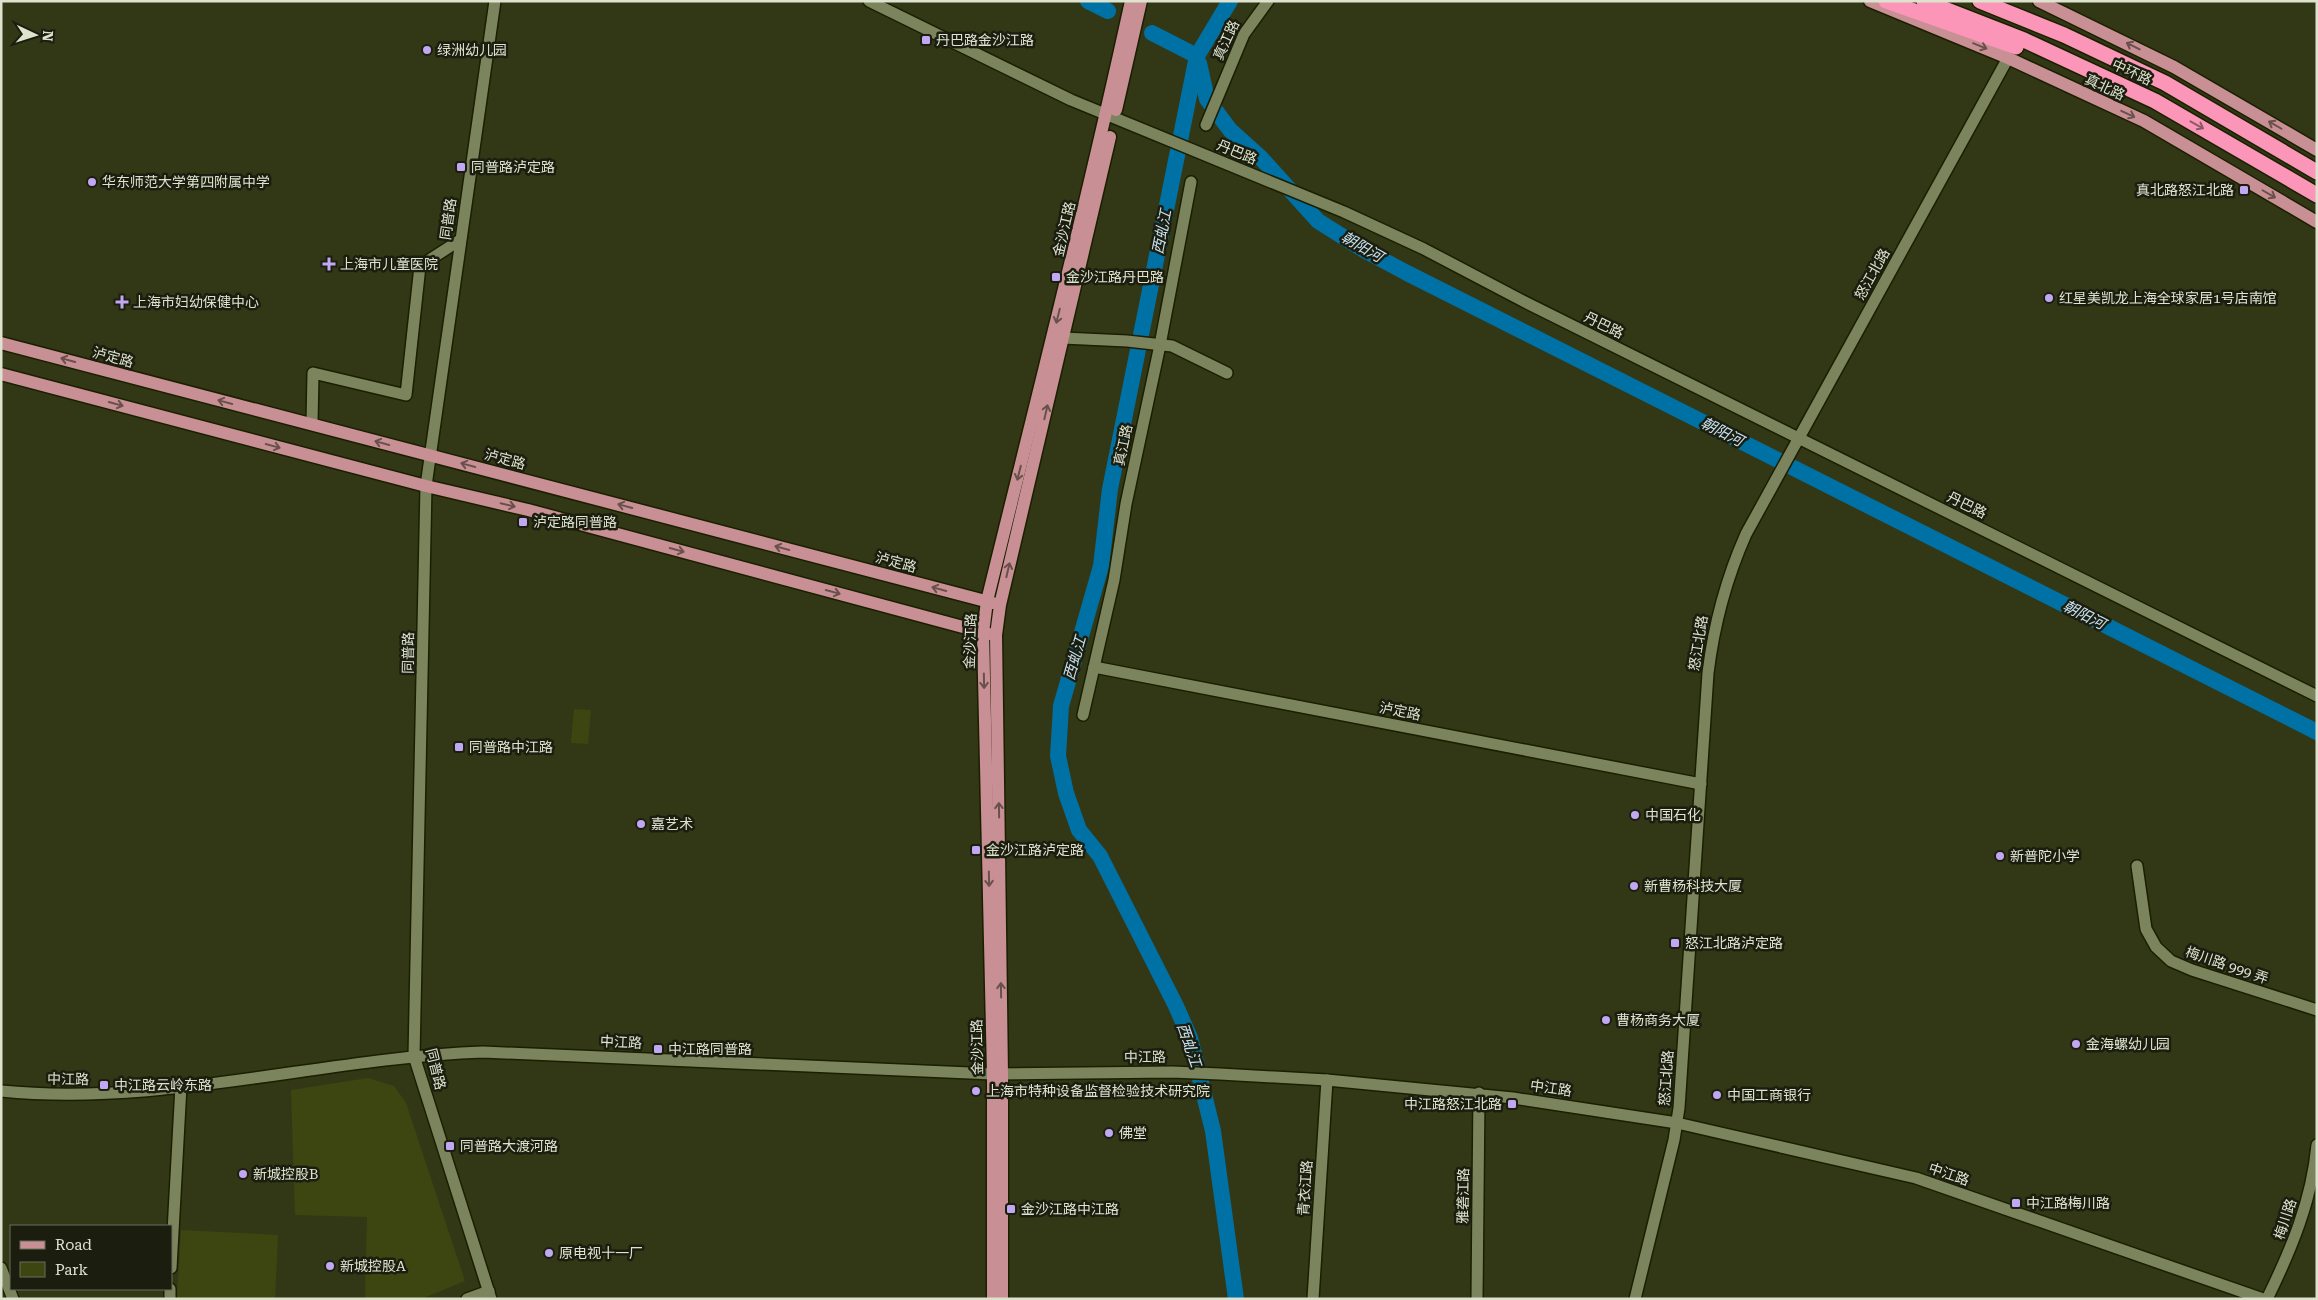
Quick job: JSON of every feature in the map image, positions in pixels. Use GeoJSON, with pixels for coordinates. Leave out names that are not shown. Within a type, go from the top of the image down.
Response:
{"type":"FeatureCollection","features":[{"type":"Feature","properties":{"kind":"highway"},"geometry":{"type":"LineString","coordinates":[[1886,1],[1986,36],[2100,82],[2155,101]]}},
{"type":"Feature","properties":{"kind":"highway","name":"中环路"},"geometry":{"type":"LineString","coordinates":[[1924,1],[2024,40],[2155,101],[2317,195]]}},
{"type":"Feature","properties":{"kind":"highway","name":"中环路"},"geometry":{"type":"LineString","coordinates":[[1980,1],[2064,35],[2164,83],[2317,172]]}},
{"type":"Feature","properties":{"kind":"highway"},"geometry":{"type":"LineString","coordinates":[[2003,1],[2064,35]]}},
{"type":"Feature","properties":{"kind":"main road","name":"金沙江路"},"geometry":{"type":"LineString","coordinates":[[1002,1299],[998,1074],[996,636],[1000,604],[1063,338],[1110,117],[1131,1]]}},
{"type":"Feature","properties":{"kind":"main road","name":"金沙江路"},"geometry":{"type":"LineString","coordinates":[[993,1299],[998,1074],[983,633],[986,601],[1141,1]]}},
{"type":"Feature","properties":{"kind":"main road","name":"真北路"},"geometry":{"type":"LineString","coordinates":[[1870,1],[2008,58],[2144,121],[2317,222]]}},
{"type":"Feature","properties":{"kind":"main road"},"geometry":{"type":"LineString","coordinates":[[2038,1],[2174,67],[2317,150]]}},
{"type":"Feature","properties":{"kind":"main road","name":"泸定路"},"geometry":{"type":"LineString","coordinates":[[1,343],[1000,604]]}},
{"type":"Feature","properties":{"kind":"main road"},"geometry":{"type":"LineString","coordinates":[[1,374],[426,486],[528,510],[996,636]]}},
{"type":"Feature","properties":{"kind":"street","name":"同普路"},"geometry":{"type":"LineString","coordinates":[[490,1295],[414,1056],[426,486],[495,1]]}},
{"type":"Feature","properties":{"kind":"street","name":"丹巴路"},"geometry":{"type":"LineString","coordinates":[[869,1],[1071,100],[1344,212],[1424,249],[1532,306],[2317,696]]}},
{"type":"Feature","properties":{"kind":"street","name":"真江路"},"geometry":{"type":"LineString","coordinates":[[1206,124],[1244,34],[1268,1]]}},
{"type":"Feature","properties":{"kind":"street","name":"怒江北路"},"geometry":{"type":"LineString","coordinates":[[1635,1299],[1678,1123],[1708,673],[1713,636],[1721,600],[1732,565],[1746,534],[2008,58]]}},
{"type":"Feature","properties":{"kind":"street","name":"真江路"},"geometry":{"type":"LineString","coordinates":[[1083,715],[1114,580],[1126,504],[1191,182]]}},
{"type":"Feature","properties":{"kind":"street"},"geometry":{"type":"LineString","coordinates":[[312,424],[313,373],[406,395],[420,266],[460,240]]}},
{"type":"Feature","properties":{"kind":"street"},"geometry":{"type":"LineString","coordinates":[[1063,338],[1127,340],[1172,346],[1227,373]]}},
{"type":"Feature","properties":{"kind":"street","name":"泸定路"},"geometry":{"type":"LineString","coordinates":[[1094,667],[1701,784]]}},
{"type":"Feature","properties":{"kind":"street","name":"梅川路 999 弄"},"geometry":{"type":"LineString","coordinates":[[2137,866],[2146,929],[2150,939],[2162,954],[2192,970],[2317,1010]]}},
{"type":"Feature","properties":{"kind":"street","name":"中江路"},"geometry":{"type":"LineString","coordinates":[[1,1091],[105,1095],[414,1056],[483,1052],[998,1074],[1172,1072],[1328,1080],[1479,1094],[1678,1123],[1916,1178],[2263,1299]]}},
{"type":"Feature","properties":{"kind":"street","name":"青衣江路"},"geometry":{"type":"LineString","coordinates":[[1313,1299],[1328,1080]]}},
{"type":"Feature","properties":{"kind":"street"},"geometry":{"type":"LineString","coordinates":[[172,1250],[181,1086]]}},
{"type":"Feature","properties":{"kind":"street","name":"雅砻江路"},"geometry":{"type":"LineString","coordinates":[[1477,1299],[1479,1094]]}},
{"type":"Feature","properties":{"kind":"street","name":"梅川路"},"geometry":{"type":"LineString","coordinates":[[2267,1299],[2288,1255],[2307,1202],[2317,1146]]}},
{"type":"Feature","properties":{"kind":"street"},"geometry":{"type":"LineString","coordinates":[[1,1268],[13,1299]]}},
{"type":"Feature","properties":{"kind":"street"},"geometry":{"type":"LineString","coordinates":[[467,1299],[490,1295]]}},
{"type":"Feature","properties":{"kind":"green space"},"geometry":{"type":"Polygon","coordinates":[[[574,709],[591,710],[588,744],[571,743],[574,709]]]}},
{"type":"Feature","properties":{"kind":"green space"},"geometry":{"type":"Polygon","coordinates":[[[368,1078],[394,1086],[406,1103],[465,1281],[421,1299],[365,1299],[367,1217],[295,1215],[291,1090],[368,1078]]]}},
{"type":"Feature","properties":{"kind":"green space"},"geometry":{"type":"Polygon","coordinates":[[[181,1230],[278,1235],[275,1299],[177,1299],[181,1230]]]}},
{"type":"Feature","properties":{"kind":"waterway"},"geometry":{"type":"LineString","coordinates":[[1088,1],[1108,11]]}},
{"type":"Feature","properties":{"kind":"waterway","name":"西虬江"},"geometry":{"type":"LineString","coordinates":[[1230,1],[1197,56],[1110,489],[1101,566],[1061,706],[1058,756],[1066,793],[1079,830],[1100,856],[1176,1006],[1190,1038],[1213,1131],[1236,1299]]}},
{"type":"Feature","properties":{"kind":"waterway"},"geometry":{"type":"LineString","coordinates":[[1152,33],[1197,56]]}},
{"type":"Feature","properties":{"kind":"waterway","name":"朝阳河"},"geometry":{"type":"LineString","coordinates":[[1199,63],[1207,99],[1230,130],[1261,158],[1318,221],[1364,250],[2317,732]]}},
{"type":"Feature","properties":{"kind":"place","name":"丹巴路金沙江路"},"geometry":{"type":"Point","coordinates":[926,40]}},
{"type":"Feature","properties":{"kind":"place","name":"绿洲幼儿园"},"geometry":{"type":"Point","coordinates":[427,50]}},
{"type":"Feature","properties":{"kind":"place","name":"同普路泸定路"},"geometry":{"type":"Point","coordinates":[461,167]}},
{"type":"Feature","properties":{"kind":"place","name":"华东师范大学第四附属中学"},"geometry":{"type":"Point","coordinates":[92,182]}},
{"type":"Feature","properties":{"kind":"place","name":"真北路怒江北路"},"geometry":{"type":"Point","coordinates":[2244,190]}},
{"type":"Feature","properties":{"kind":"place","name":"上海市儿童医院"},"geometry":{"type":"Point","coordinates":[329,264]}},
{"type":"Feature","properties":{"kind":"place","name":"金沙江路丹巴路"},"geometry":{"type":"Point","coordinates":[1056,277]}},
{"type":"Feature","properties":{"kind":"place","name":"红星美凯龙上海全球家居1号店南馆"},"geometry":{"type":"Point","coordinates":[2049,298]}},
{"type":"Feature","properties":{"kind":"place","name":"上海市妇幼保健中心"},"geometry":{"type":"Point","coordinates":[122,302]}},
{"type":"Feature","properties":{"kind":"place","name":"泸定路同普路"},"geometry":{"type":"Point","coordinates":[523,522]}},
{"type":"Feature","properties":{"kind":"place","name":"同普路中江路"},"geometry":{"type":"Point","coordinates":[459,747]}},
{"type":"Feature","properties":{"kind":"place","name":"中国石化"},"geometry":{"type":"Point","coordinates":[1635,815]}},
{"type":"Feature","properties":{"kind":"place","name":"嘉艺术"},"geometry":{"type":"Point","coordinates":[641,824]}},
{"type":"Feature","properties":{"kind":"place","name":"金沙江路泸定路"},"geometry":{"type":"Point","coordinates":[976,850]}},
{"type":"Feature","properties":{"kind":"place","name":"新普陀小学"},"geometry":{"type":"Point","coordinates":[2000,856]}},
{"type":"Feature","properties":{"kind":"place","name":"新曹杨科技大厦"},"geometry":{"type":"Point","coordinates":[1634,886]}},
{"type":"Feature","properties":{"kind":"place","name":"怒江北路泸定路"},"geometry":{"type":"Point","coordinates":[1675,943]}},
{"type":"Feature","properties":{"kind":"place","name":"曹杨商务大厦"},"geometry":{"type":"Point","coordinates":[1606,1020]}},
{"type":"Feature","properties":{"kind":"place","name":"金海螺幼儿园"},"geometry":{"type":"Point","coordinates":[2076,1044]}},
{"type":"Feature","properties":{"kind":"place","name":"中江路同普路"},"geometry":{"type":"Point","coordinates":[658,1049]}},
{"type":"Feature","properties":{"kind":"place","name":"中江路云岭东路"},"geometry":{"type":"Point","coordinates":[104,1085]}},
{"type":"Feature","properties":{"kind":"place","name":"上海市特种设备监督检验技术研究院"},"geometry":{"type":"Point","coordinates":[976,1091]}},
{"type":"Feature","properties":{"kind":"place","name":"中国工商银行"},"geometry":{"type":"Point","coordinates":[1717,1095]}},
{"type":"Feature","properties":{"kind":"place","name":"中江路怒江北路"},"geometry":{"type":"Point","coordinates":[1512,1104]}},
{"type":"Feature","properties":{"kind":"place","name":"佛堂"},"geometry":{"type":"Point","coordinates":[1109,1133]}},
{"type":"Feature","properties":{"kind":"place","name":"同普路大渡河路"},"geometry":{"type":"Point","coordinates":[450,1146]}},
{"type":"Feature","properties":{"kind":"place","name":"新城控股B"},"geometry":{"type":"Point","coordinates":[243,1174]}},
{"type":"Feature","properties":{"kind":"place","name":"中江路梅川路"},"geometry":{"type":"Point","coordinates":[2016,1203]}},
{"type":"Feature","properties":{"kind":"place","name":"金沙江路中江路"},"geometry":{"type":"Point","coordinates":[1011,1209]}},
{"type":"Feature","properties":{"kind":"place","name":"原电视十一厂"},"geometry":{"type":"Point","coordinates":[549,1253]}},
{"type":"Feature","properties":{"kind":"place","name":"新城控股A"},"geometry":{"type":"Point","coordinates":[330,1266]}}]}
